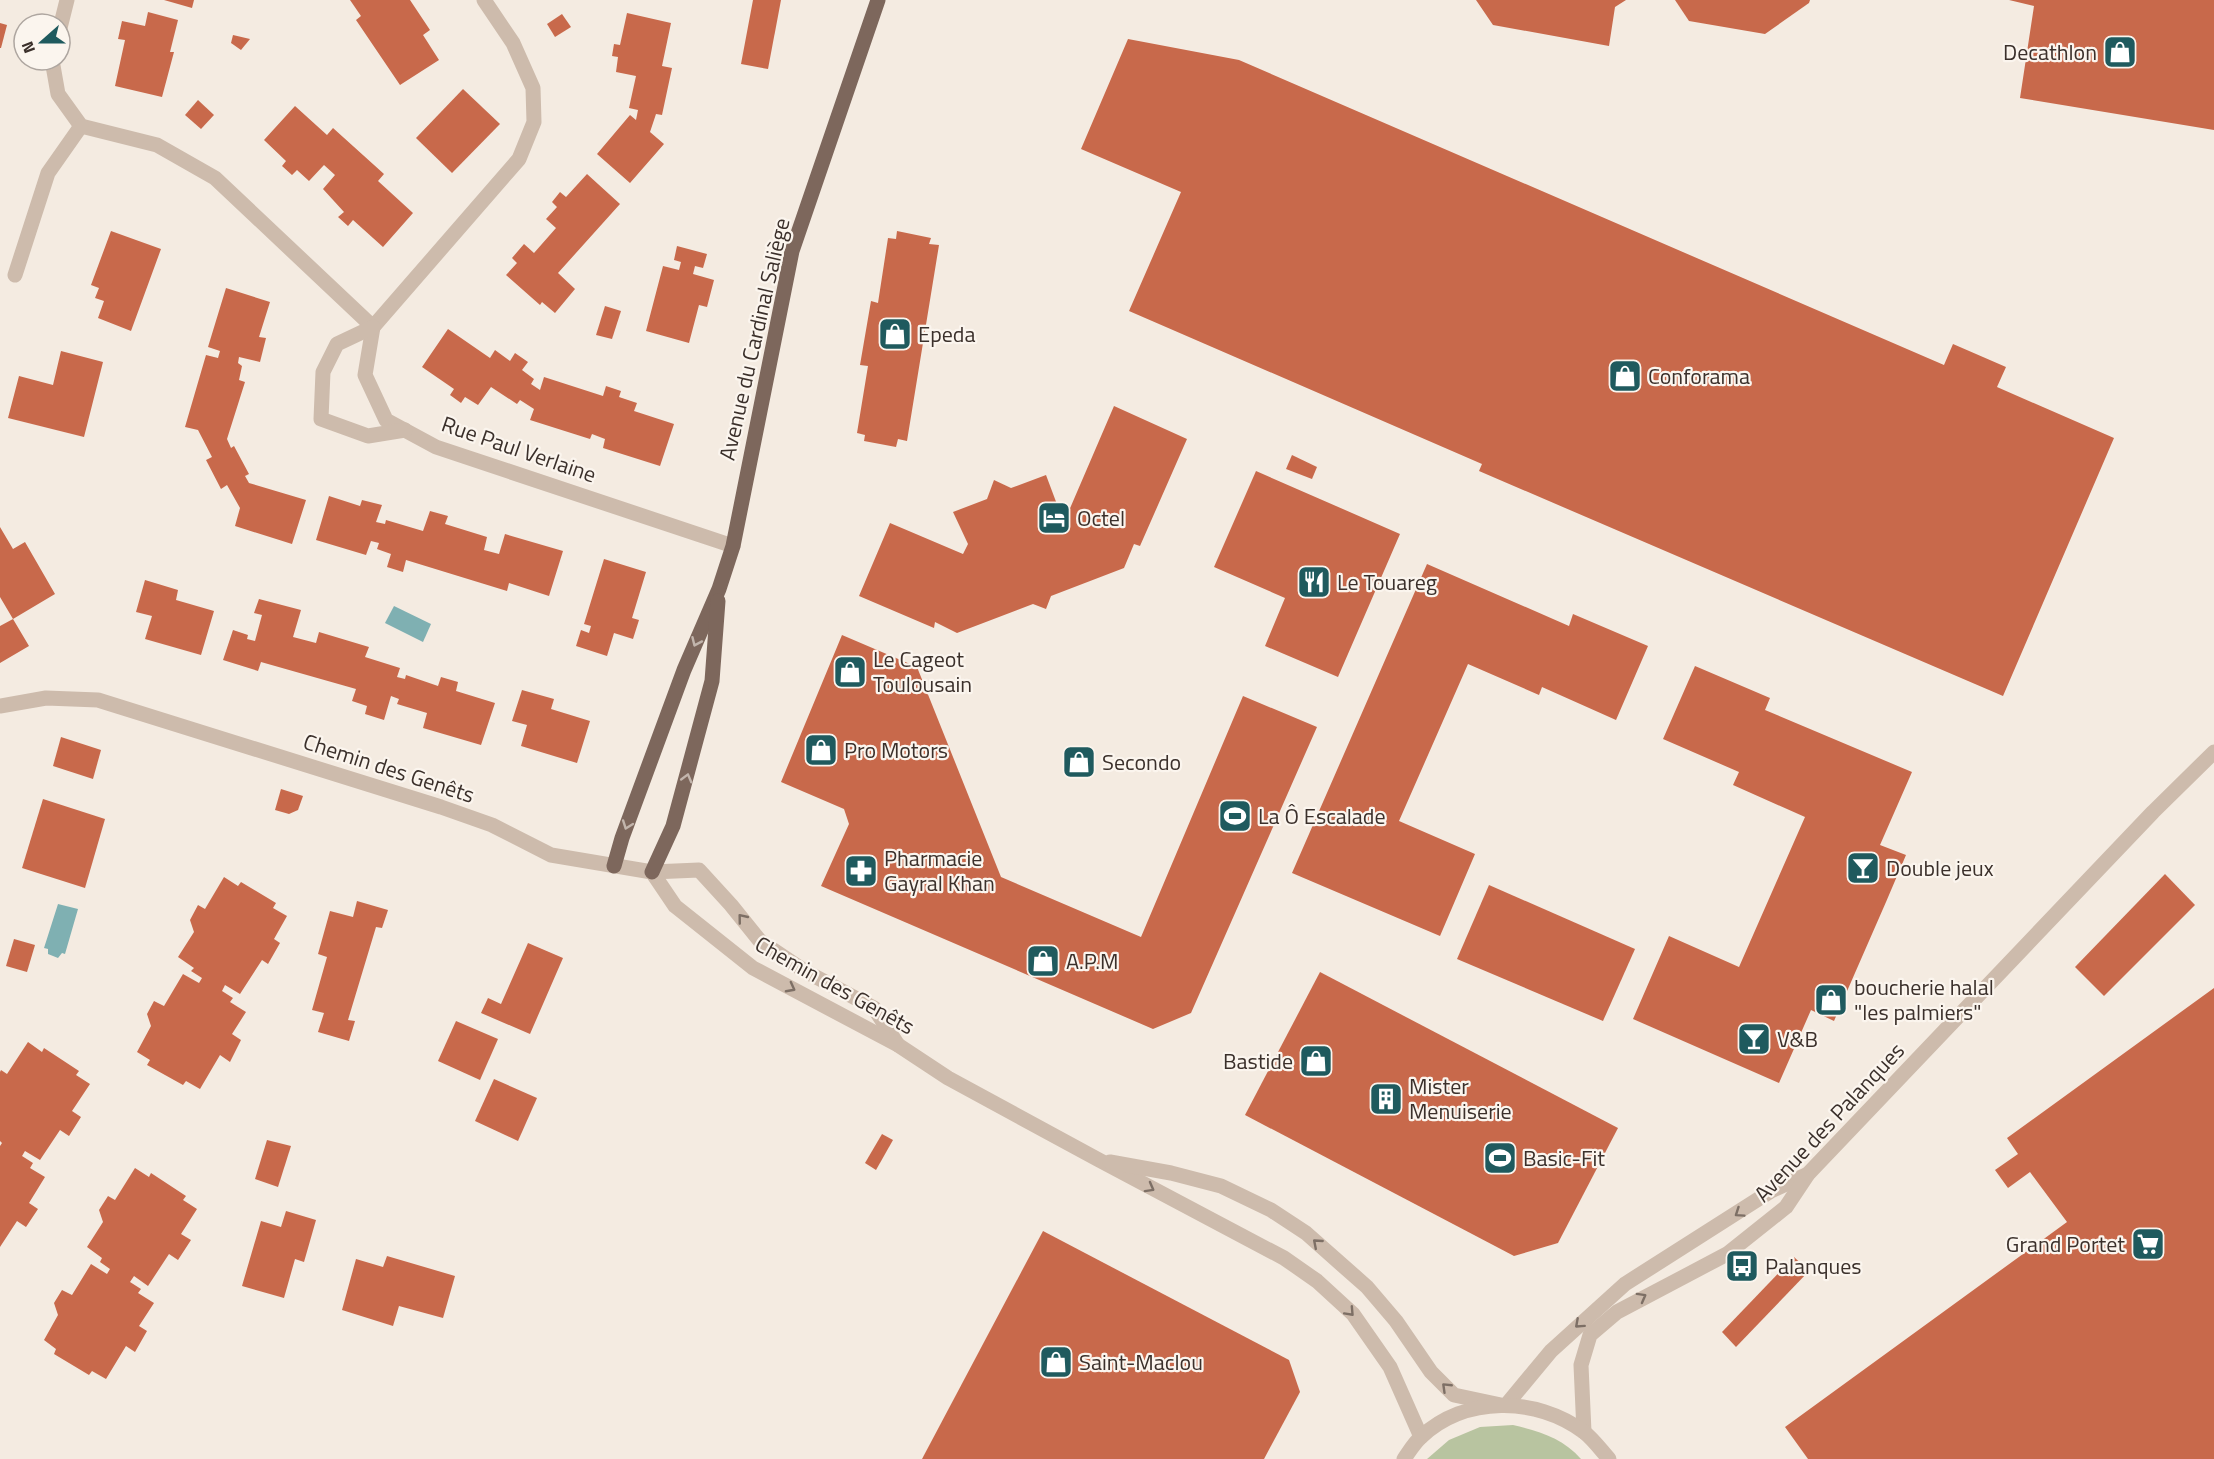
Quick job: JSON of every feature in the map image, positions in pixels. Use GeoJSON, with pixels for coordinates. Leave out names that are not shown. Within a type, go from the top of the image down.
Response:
{"type":"FeatureCollection","features":[{"type":"Feature","properties":{"kind":"main road","name":"Avenue du Cardinal Saliège"},"geometry":{"type":"LineString","coordinates":[[719,589],[733,546],[792,251],[878,0]]}},
{"type":"Feature","properties":{"kind":"main road"},"geometry":{"type":"LineString","coordinates":[[614,866],[622,838],[684,670],[719,589]]}},
{"type":"Feature","properties":{"kind":"main road"},"geometry":{"type":"LineString","coordinates":[[652,872],[674,826],[712,681],[719,589]]}},
{"type":"Feature","properties":{"kind":"street"},"geometry":{"type":"LineString","coordinates":[[405,430],[368,436],[321,419],[323,372],[338,344],[373,327],[519,159],[534,122],[533,88],[513,44],[484,0]]}},
{"type":"Feature","properties":{"kind":"street"},"geometry":{"type":"LineString","coordinates":[[54,72],[58,94],[81,126],[157,145],[215,178],[373,327]]}},
{"type":"Feature","properties":{"kind":"street"},"geometry":{"type":"LineString","coordinates":[[15,275],[48,173],[81,126]]}},
{"type":"Feature","properties":{"kind":"street","name":"Rue Paul Verlaine"},"geometry":{"type":"LineString","coordinates":[[373,327],[365,375],[386,420],[436,447],[733,546]]}},
{"type":"Feature","properties":{"kind":"street","name":"Chemin des Genêts"},"geometry":{"type":"LineString","coordinates":[[0,706],[46,698],[99,700],[441,807],[492,825],[551,855],[652,872],[675,906],[753,968],[898,1045],[948,1078],[1284,1258],[1317,1281],[1353,1314],[1390,1367],[1421,1437]]}},
{"type":"Feature","properties":{"kind":"street","name":"Avenue des Palanques"},"geometry":{"type":"LineString","coordinates":[[1584,1432],[1581,1365],[1590,1335],[1617,1312],[1666,1284],[1727,1254],[1786,1207],[1808,1174],[2153,812],[2214,752]]}},
{"type":"Feature","properties":{"kind":"street"},"geometry":{"type":"LineString","coordinates":[[652,872],[699,870],[760,940],[803,970],[874,1008],[898,1045]]}},
{"type":"Feature","properties":{"kind":"street"},"geometry":{"type":"LineString","coordinates":[[1099,1160],[1171,1173],[1221,1186],[1271,1210],[1306,1233],[1367,1287],[1396,1322],[1431,1372],[1454,1395],[1548,1412],[1584,1432],[1609,1459]]}},
{"type":"Feature","properties":{"kind":"street"},"geometry":{"type":"LineString","coordinates":[[1404,1459],[1421,1437],[1444,1420],[1472,1409],[1504,1404],[1551,1351],[1625,1284],[1771,1191],[1808,1174]]}},
{"type":"Feature","properties":{"kind":"green space"},"geometry":{"type":"Polygon","coordinates":[[[1513,1425],[1550,1436],[1581,1459],[1427,1459],[1449,1440],[1480,1427],[1513,1425]]]}},
{"type":"Feature","properties":{"kind":"water"},"geometry":{"type":"Polygon","coordinates":[[[394,606],[431,624],[423,642],[385,623],[394,606]]]}},
{"type":"Feature","properties":{"kind":"water"},"geometry":{"type":"Polygon","coordinates":[[[58,904],[78,909],[65,954],[62,953],[58,958],[48,954],[48,949],[44,948],[58,904]]]}},
{"type":"Feature","properties":{"kind":"building"},"geometry":{"type":"Polygon","coordinates":[[[164,0],[194,0],[192,8],[164,0]]]}},
{"type":"Feature","properties":{"kind":"building"},"geometry":{"type":"Polygon","coordinates":[[[350,0],[410,0],[430,30],[423,35],[439,60],[400,85],[356,20],[361,16],[350,0]]]}},
{"type":"Feature","properties":{"kind":"building"},"geometry":{"type":"Polygon","coordinates":[[[753,0],[781,0],[768,69],[741,64],[753,0]]]}},
{"type":"Feature","properties":{"kind":"building"},"geometry":{"type":"Polygon","coordinates":[[[1476,0],[1626,0],[1615,7],[1609,46],[1493,25],[1476,0]]]}},
{"type":"Feature","properties":{"kind":"building"},"geometry":{"type":"Polygon","coordinates":[[[1675,0],[1810,0],[1765,34],[1689,21],[1675,0]]]}},
{"type":"Feature","properties":{"kind":"building","name":"Decathlon"},"geometry":{"type":"Polygon","coordinates":[[[2009,0],[2214,0],[2214,130],[2020,98],[2034,6],[2009,0]]]}},
{"type":"Feature","properties":{"kind":"building"},"geometry":{"type":"Polygon","coordinates":[[[148,12],[178,20],[170,52],[174,52],[162,97],[115,86],[125,40],[118,39],[122,21],[145,26],[148,12]]]}},
{"type":"Feature","properties":{"kind":"building"},"geometry":{"type":"Polygon","coordinates":[[[627,13],[671,23],[662,66],[672,68],[662,115],[656,114],[650,132],[664,144],[630,183],[597,154],[630,115],[636,120],[638,110],[629,108],[636,76],[616,72],[618,57],[612,56],[614,44],[620,45],[627,13]]]}},
{"type":"Feature","properties":{"kind":"building"},"geometry":{"type":"Polygon","coordinates":[[[562,14],[571,27],[555,37],[547,24],[562,14]]]}},
{"type":"Feature","properties":{"kind":"building"},"geometry":{"type":"Polygon","coordinates":[[[0,23],[7,25],[1,48],[0,48],[0,23]]]}},
{"type":"Feature","properties":{"kind":"building"},"geometry":{"type":"Polygon","coordinates":[[[233,35],[250,39],[241,50],[231,43],[233,35]]]}},
{"type":"Feature","properties":{"kind":"building","name":"Conforama"},"geometry":{"type":"Polygon","coordinates":[[[1128,39],[1239,60],[1944,365],[1953,344],[2006,367],[1997,387],[2114,438],[2003,696],[1479,471],[1482,464],[1129,311],[1181,192],[1081,149],[1128,39]]]}},
{"type":"Feature","properties":{"kind":"building"},"geometry":{"type":"Polygon","coordinates":[[[463,89],[500,124],[452,173],[416,138],[463,89]]]}},
{"type":"Feature","properties":{"kind":"building"},"geometry":{"type":"Polygon","coordinates":[[[198,100],[214,115],[201,129],[185,115],[198,100]]]}},
{"type":"Feature","properties":{"kind":"building"},"geometry":{"type":"Polygon","coordinates":[[[295,106],[327,135],[333,128],[384,174],[378,181],[413,213],[383,247],[353,220],[348,226],[338,217],[344,212],[323,189],[335,175],[324,165],[309,181],[297,170],[292,175],[282,166],[286,161],[264,140],[295,106]]]}},
{"type":"Feature","properties":{"kind":"building"},"geometry":{"type":"Polygon","coordinates":[[[587,174],[620,204],[558,273],[575,289],[555,313],[542,302],[540,305],[506,275],[517,263],[512,258],[524,244],[534,253],[556,228],[546,219],[557,207],[552,202],[560,192],[566,197],[587,174]]]}},
{"type":"Feature","properties":{"kind":"building"},"geometry":{"type":"Polygon","coordinates":[[[111,231],[161,249],[131,331],[98,318],[104,301],[95,298],[99,288],[91,285],[111,231]]]}},
{"type":"Feature","properties":{"kind":"building","name":"Epeda"},"geometry":{"type":"Polygon","coordinates":[[[897,231],[931,238],[929,244],[939,245],[907,441],[898,439],[896,447],[864,441],[865,435],[857,433],[868,366],[860,365],[871,301],[878,303],[888,238],[896,239],[897,231]]]}},
{"type":"Feature","properties":{"kind":"building"},"geometry":{"type":"Polygon","coordinates":[[[677,246],[707,254],[703,268],[695,266],[693,274],[714,280],[707,307],[699,305],[689,343],[646,331],[663,266],[679,270],[681,262],[674,260],[677,246]]]}},
{"type":"Feature","properties":{"kind":"building"},"geometry":{"type":"Polygon","coordinates":[[[226,288],[270,302],[259,337],[266,338],[260,362],[239,357],[238,363],[242,366],[239,380],[245,382],[227,439],[231,448],[234,446],[249,474],[245,476],[249,483],[306,500],[292,544],[235,526],[240,508],[227,485],[221,489],[206,460],[212,457],[198,430],[185,427],[206,355],[218,358],[220,351],[208,347],[226,288]]]}},
{"type":"Feature","properties":{"kind":"building"},"geometry":{"type":"Polygon","coordinates":[[[605,306],[621,311],[612,339],[596,335],[605,306]]]}},
{"type":"Feature","properties":{"kind":"building"},"geometry":{"type":"Polygon","coordinates":[[[448,329],[490,358],[495,350],[510,361],[515,353],[528,362],[522,370],[534,379],[531,384],[540,390],[544,377],[603,396],[606,386],[621,391],[619,397],[637,403],[634,411],[674,424],[660,466],[603,448],[605,439],[592,434],[590,439],[530,420],[534,409],[520,400],[517,404],[491,387],[478,405],[465,397],[461,403],[450,395],[454,389],[422,367],[448,329]]]}},
{"type":"Feature","properties":{"kind":"building"},"geometry":{"type":"Polygon","coordinates":[[[61,351],[103,362],[84,437],[8,418],[19,376],[53,385],[61,351]]]}},
{"type":"Feature","properties":{"kind":"building","name":"Octel"},"geometry":{"type":"Polygon","coordinates":[[[1114,406],[1187,439],[1140,546],[1134,544],[1124,568],[1051,596],[1046,609],[1033,604],[957,633],[935,622],[934,628],[859,596],[890,523],[963,554],[968,544],[953,512],[987,499],[994,480],[1011,488],[1046,475],[1058,507],[1068,513],[1114,406]]]}},
{"type":"Feature","properties":{"kind":"building"},"geometry":{"type":"Polygon","coordinates":[[[1292,455],[1317,467],[1312,479],[1286,469],[1292,455]]]}},
{"type":"Feature","properties":{"kind":"building","name":"Le Touareg"},"geometry":{"type":"Polygon","coordinates":[[[1256,471],[1400,534],[1338,677],[1265,646],[1285,598],[1214,567],[1256,471]]]}},
{"type":"Feature","properties":{"kind":"building"},"geometry":{"type":"Polygon","coordinates":[[[329,496],[360,506],[362,500],[382,505],[376,522],[385,524],[386,520],[423,531],[430,511],[448,516],[445,524],[487,537],[484,550],[499,554],[505,534],[563,551],[549,596],[509,583],[507,591],[406,560],[403,572],[387,567],[391,554],[377,549],[379,543],[371,541],[366,555],[316,540],[329,496]]]}},
{"type":"Feature","properties":{"kind":"building"},"geometry":{"type":"Polygon","coordinates":[[[0,527],[13,549],[25,542],[55,594],[13,619],[0,597],[0,527]]]}},
{"type":"Feature","properties":{"kind":"building"},"geometry":{"type":"Polygon","coordinates":[[[604,559],[646,572],[632,618],[639,620],[633,639],[614,633],[607,656],[576,646],[581,630],[589,633],[591,626],[584,624],[604,559]]]}},
{"type":"Feature","properties":{"kind":"building"},"geometry":{"type":"Polygon","coordinates":[[[1427,564],[1569,626],[1573,614],[1648,646],[1616,720],[1542,687],[1539,695],[1468,664],[1399,821],[1475,854],[1440,936],[1292,873],[1427,564]]]}},
{"type":"Feature","properties":{"kind":"building"},"geometry":{"type":"Polygon","coordinates":[[[145,580],[178,590],[176,600],[214,611],[201,655],[145,639],[152,616],[136,612],[145,580]]]}},
{"type":"Feature","properties":{"kind":"building"},"geometry":{"type":"Polygon","coordinates":[[[259,599],[301,610],[293,637],[316,643],[319,632],[369,647],[365,657],[400,668],[397,677],[405,679],[406,675],[438,686],[441,677],[458,682],[456,691],[495,703],[481,745],[423,728],[427,713],[397,704],[399,699],[391,696],[384,720],[365,714],[367,706],[352,701],[356,689],[261,662],[258,671],[223,660],[233,630],[248,635],[247,639],[255,641],[262,615],[254,613],[259,599]]]}},
{"type":"Feature","properties":{"kind":"building"},"geometry":{"type":"Polygon","coordinates":[[[13,619],[29,646],[0,663],[0,626],[13,619]]]}},
{"type":"Feature","properties":{"kind":"building"},"geometry":{"type":"Polygon","coordinates":[[[842,635],[917,667],[1001,877],[1141,937],[1243,696],[1317,727],[1191,1013],[1153,1029],[821,886],[849,824],[844,809],[781,782],[842,635]]]}},
{"type":"Feature","properties":{"kind":"building"},"geometry":{"type":"Polygon","coordinates":[[[1695,666],[1770,698],[1765,710],[1912,772],[1880,845],[1906,855],[1886,902],[1834,1021],[1811,1010],[1779,1083],[1633,1019],[1669,936],[1739,967],[1805,817],[1733,785],[1739,772],[1663,739],[1695,666]]]}},
{"type":"Feature","properties":{"kind":"building"},"geometry":{"type":"Polygon","coordinates":[[[522,690],[554,699],[551,709],[590,721],[577,763],[521,746],[527,725],[512,721],[522,690]]]}},
{"type":"Feature","properties":{"kind":"building"},"geometry":{"type":"Polygon","coordinates":[[[61,737],[101,750],[93,779],[53,766],[61,737]]]}},
{"type":"Feature","properties":{"kind":"building"},"geometry":{"type":"Polygon","coordinates":[[[281,789],[303,796],[298,810],[289,814],[275,810],[281,789]]]}},
{"type":"Feature","properties":{"kind":"building"},"geometry":{"type":"Polygon","coordinates":[[[43,799],[105,819],[85,888],[22,868],[43,799]]]}},
{"type":"Feature","properties":{"kind":"building"},"geometry":{"type":"Polygon","coordinates":[[[2165,874],[2195,905],[2104,996],[2075,967],[2165,874]]]}},
{"type":"Feature","properties":{"kind":"building"},"geometry":{"type":"Polygon","coordinates":[[[224,877],[238,886],[241,882],[276,903],[273,908],[287,916],[274,939],[280,943],[268,964],[262,960],[240,994],[225,985],[222,991],[233,998],[230,1002],[246,1012],[232,1034],[241,1040],[230,1062],[220,1055],[200,1089],[186,1081],[183,1085],[147,1065],[150,1060],[137,1052],[151,1026],[147,1014],[154,1001],[164,1006],[183,974],[199,983],[202,978],[191,971],[194,968],[178,957],[194,932],[190,920],[198,905],[205,909],[224,877]]]}},
{"type":"Feature","properties":{"kind":"building"},"geometry":{"type":"Polygon","coordinates":[[[1489,885],[1635,949],[1603,1021],[1457,959],[1489,885]]]}},
{"type":"Feature","properties":{"kind":"building"},"geometry":{"type":"Polygon","coordinates":[[[357,901],[388,910],[382,928],[376,927],[348,1020],[355,1021],[349,1041],[318,1032],[324,1013],[312,1010],[327,957],[318,954],[330,911],[353,917],[357,901]]]}},
{"type":"Feature","properties":{"kind":"building"},"geometry":{"type":"Polygon","coordinates":[[[14,939],[35,945],[27,972],[6,966],[14,939]]]}},
{"type":"Feature","properties":{"kind":"building"},"geometry":{"type":"Polygon","coordinates":[[[528,943],[563,958],[530,1034],[481,1013],[488,998],[501,1004],[528,943]]]}},
{"type":"Feature","properties":{"kind":"building"},"geometry":{"type":"Polygon","coordinates":[[[1320,972],[1618,1128],[1558,1243],[1514,1256],[1245,1115],[1320,972]]]}},
{"type":"Feature","properties":{"kind":"building","name":"Grand Portet"},"geometry":{"type":"Polygon","coordinates":[[[2214,988],[2214,1459],[1808,1459],[1785,1427],[2067,1222],[2030,1172],[2008,1188],[1995,1170],[2018,1154],[2007,1138],[2214,988]]]}},
{"type":"Feature","properties":{"kind":"building"},"geometry":{"type":"Polygon","coordinates":[[[456,1021],[498,1039],[480,1080],[438,1061],[456,1021]]]}},
{"type":"Feature","properties":{"kind":"building"},"geometry":{"type":"Polygon","coordinates":[[[28,1042],[42,1052],[44,1048],[79,1071],[76,1075],[90,1084],[72,1111],[81,1117],[69,1136],[60,1130],[40,1160],[25,1151],[22,1156],[33,1163],[30,1168],[45,1177],[29,1203],[38,1209],[26,1227],[17,1221],[0,1247],[0,1146],[2,1143],[0,1141],[0,1072],[1,1070],[7,1074],[28,1042]]]}},
{"type":"Feature","properties":{"kind":"building"},"geometry":{"type":"Polygon","coordinates":[[[494,1079],[537,1098],[518,1141],[475,1121],[494,1079]]]}},
{"type":"Feature","properties":{"kind":"building"},"geometry":{"type":"Polygon","coordinates":[[[882,1134],[893,1140],[876,1170],[865,1163],[882,1134]]]}},
{"type":"Feature","properties":{"kind":"building"},"geometry":{"type":"Polygon","coordinates":[[[267,1140],[291,1146],[278,1187],[255,1179],[267,1140]]]}},
{"type":"Feature","properties":{"kind":"building"},"geometry":{"type":"Polygon","coordinates":[[[135,1168],[149,1177],[151,1173],[186,1196],[183,1200],[197,1209],[181,1234],[191,1240],[178,1260],[169,1254],[148,1286],[134,1276],[130,1282],[141,1289],[138,1293],[154,1303],[139,1326],[147,1331],[135,1352],[126,1346],[106,1379],[92,1371],[89,1375],[54,1354],[56,1349],[44,1340],[58,1315],[54,1303],[62,1290],[72,1295],[91,1264],[107,1274],[110,1269],[100,1262],[102,1258],[87,1247],[103,1222],[99,1210],[108,1196],[115,1200],[135,1168]]]}},
{"type":"Feature","properties":{"kind":"building"},"geometry":{"type":"Polygon","coordinates":[[[286,1211],[316,1220],[304,1262],[295,1259],[284,1298],[242,1286],[261,1221],[281,1227],[286,1211]]]}},
{"type":"Feature","properties":{"kind":"building","name":"Saint-Maclou"},"geometry":{"type":"Polygon","coordinates":[[[1043,1231],[1289,1360],[1300,1392],[1264,1459],[922,1459],[1043,1231]]]}},
{"type":"Feature","properties":{"kind":"building"},"geometry":{"type":"Polygon","coordinates":[[[387,1256],[455,1276],[443,1318],[399,1306],[393,1326],[342,1310],[356,1259],[383,1267],[387,1256]]]}},
{"type":"Feature","properties":{"kind":"building"},"geometry":{"type":"Polygon","coordinates":[[[1794,1257],[1809,1271],[1736,1347],[1722,1332],[1794,1257]]]}},
{"type":"Feature","properties":{"kind":"place","name":"Decathlon"},"geometry":{"type":"Point","coordinates":[2120,52]}},
{"type":"Feature","properties":{"kind":"place","name":"Epeda"},"geometry":{"type":"Point","coordinates":[895,334]}},
{"type":"Feature","properties":{"kind":"place","name":"Conforama"},"geometry":{"type":"Point","coordinates":[1625,376]}},
{"type":"Feature","properties":{"kind":"place","name":"Octel"},"geometry":{"type":"Point","coordinates":[1054,518]}},
{"type":"Feature","properties":{"kind":"place","name":"Le Touareg"},"geometry":{"type":"Point","coordinates":[1314,582]}},
{"type":"Feature","properties":{"kind":"place","name":"Le Cageot Toulousain"},"geometry":{"type":"Point","coordinates":[850,672]}},
{"type":"Feature","properties":{"kind":"place","name":"Pro Motors"},"geometry":{"type":"Point","coordinates":[821,750]}},
{"type":"Feature","properties":{"kind":"place","name":"Secondo"},"geometry":{"type":"Point","coordinates":[1079,762]}},
{"type":"Feature","properties":{"kind":"place","name":"La Ô Escalade"},"geometry":{"type":"Point","coordinates":[1235,816]}},
{"type":"Feature","properties":{"kind":"place","name":"Double jeux"},"geometry":{"type":"Point","coordinates":[1863,868]}},
{"type":"Feature","properties":{"kind":"place","name":"Pharmacie Gayral Khan"},"geometry":{"type":"Point","coordinates":[861,871]}},
{"type":"Feature","properties":{"kind":"place","name":"A.P.M"},"geometry":{"type":"Point","coordinates":[1043,961]}},
{"type":"Feature","properties":{"kind":"place","name":"boucherie halal \"les palmiers\""},"geometry":{"type":"Point","coordinates":[1831,1000]}},
{"type":"Feature","properties":{"kind":"place","name":"V&B"},"geometry":{"type":"Point","coordinates":[1754,1039]}},
{"type":"Feature","properties":{"kind":"place","name":"Bastide"},"geometry":{"type":"Point","coordinates":[1316,1061]}},
{"type":"Feature","properties":{"kind":"place","name":"Mister Menuiserie"},"geometry":{"type":"Point","coordinates":[1386,1099]}},
{"type":"Feature","properties":{"kind":"place","name":"Basic-Fit"},"geometry":{"type":"Point","coordinates":[1500,1158]}},
{"type":"Feature","properties":{"kind":"place","name":"Grand Portet"},"geometry":{"type":"Point","coordinates":[2148,1244]}},
{"type":"Feature","properties":{"kind":"place","name":"Palanques"},"geometry":{"type":"Point","coordinates":[1742,1266]}},
{"type":"Feature","properties":{"kind":"place","name":"Saint-Maclou"},"geometry":{"type":"Point","coordinates":[1056,1362]}}]}
